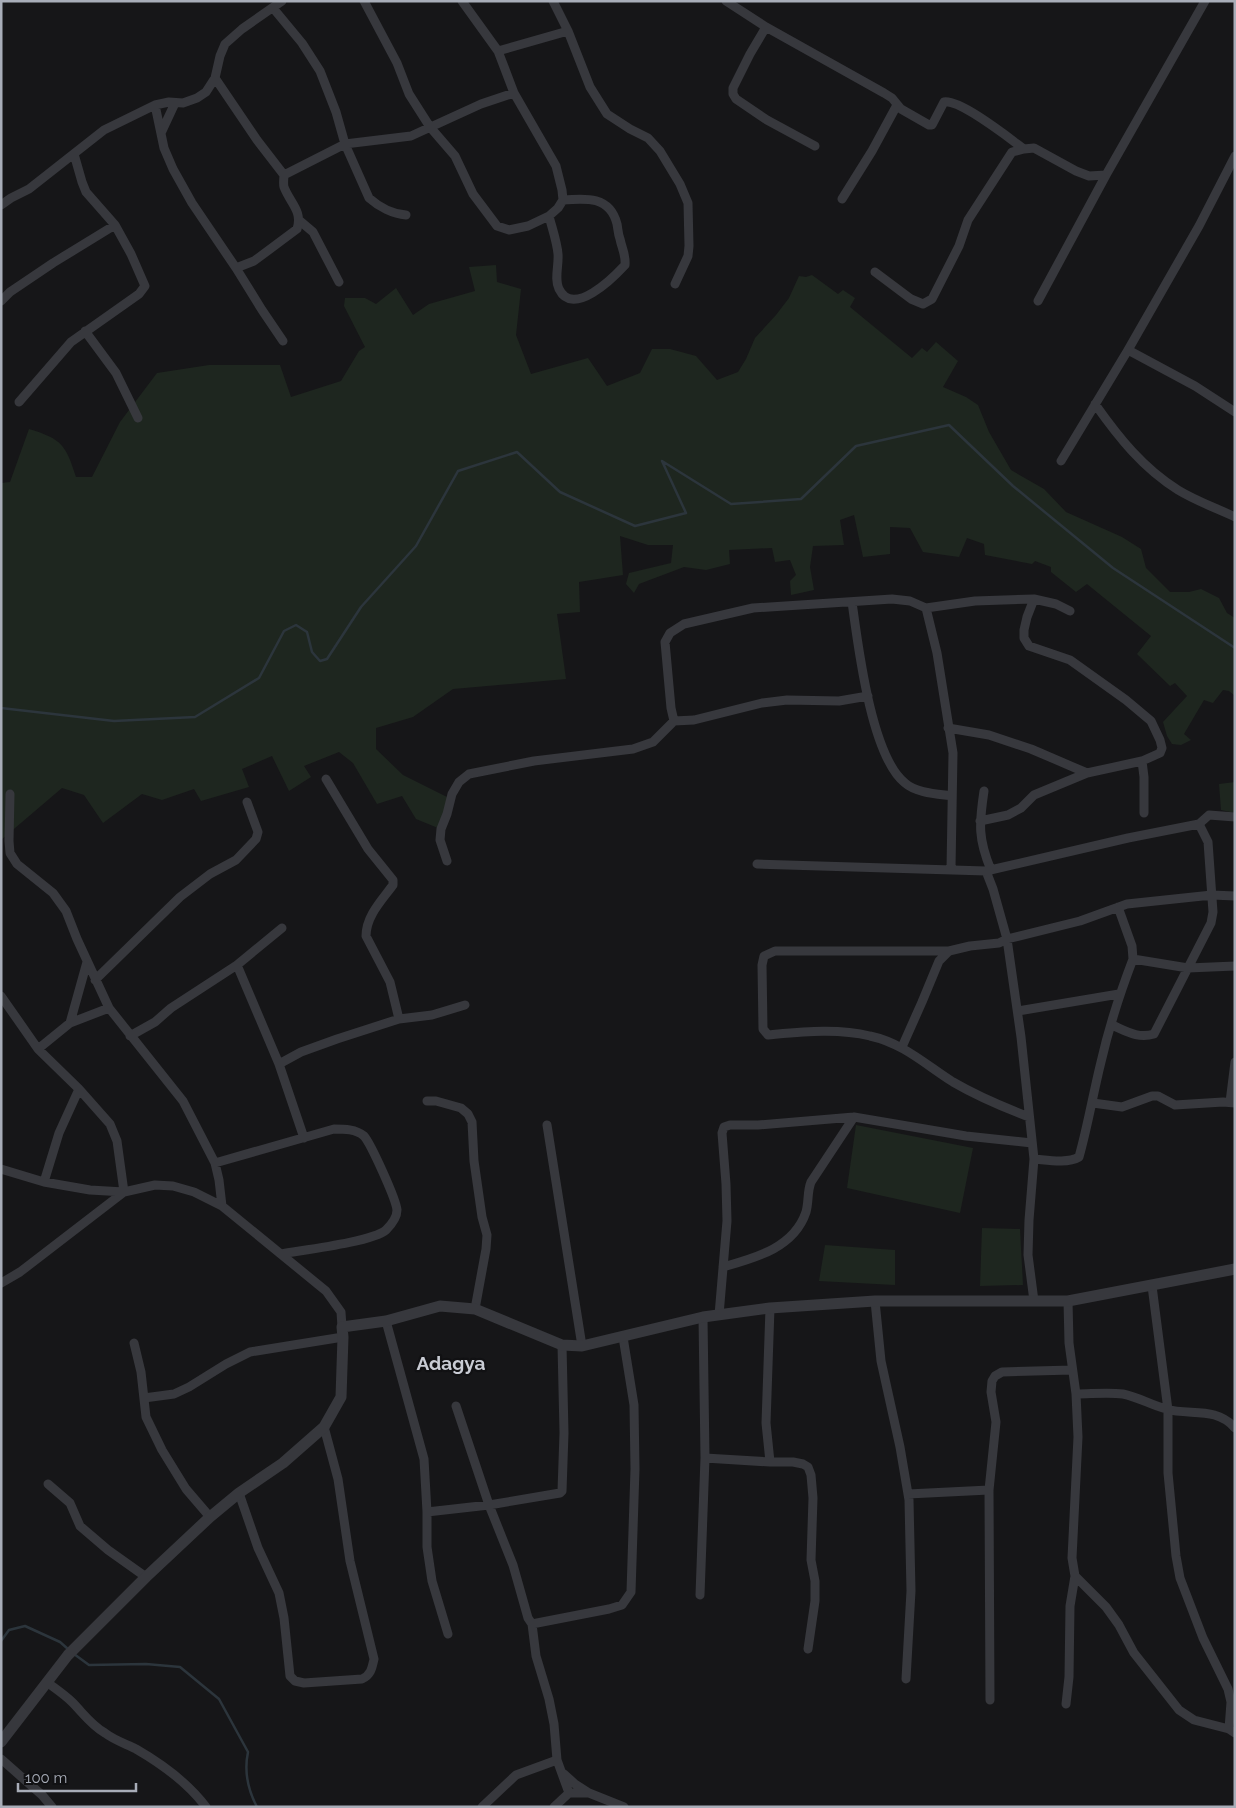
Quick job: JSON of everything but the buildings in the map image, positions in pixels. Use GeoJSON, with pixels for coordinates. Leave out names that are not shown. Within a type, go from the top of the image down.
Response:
{"type":"FeatureCollection","features":[{"type":"Feature","properties":{"kind":"street"},"geometry":{"type":"LineString","coordinates":[[1,205],[29,189],[74,154],[88,140],[104,130],[155,105],[175,102],[183,103],[197,98],[206,92],[215,78],[225,44],[242,29],[282,1]]}},
{"type":"Feature","properties":{"kind":"street"},"geometry":{"type":"LineString","coordinates":[[364,1],[397,63],[409,94],[430,127],[455,156],[473,194],[497,226],[509,230],[528,226],[549,216],[558,208],[563,200],[556,166],[514,93],[498,51],[462,1]]}},
{"type":"Feature","properties":{"kind":"street"},"geometry":{"type":"LineString","coordinates":[[553,1],[568,31],[590,87],[607,114],[648,138],[660,151],[680,184],[688,203],[689,246],[688,256],[675,284]]}},
{"type":"Feature","properties":{"kind":"street"},"geometry":{"type":"LineString","coordinates":[[726,1],[766,27],[884,92],[892,98],[901,110],[932,125],[944,102],[949,101],[973,113],[1024,148]]}},
{"type":"Feature","properties":{"kind":"street"},"geometry":{"type":"LineString","coordinates":[[1038,301],[1205,1]]}},
{"type":"Feature","properties":{"kind":"street"},"geometry":{"type":"LineString","coordinates":[[273,8],[302,43],[320,71],[336,112],[345,144],[369,198],[376,204],[406,215]]}},
{"type":"Feature","properties":{"kind":"street"},"geometry":{"type":"LineString","coordinates":[[766,27],[750,54],[733,94],[736,99],[767,120],[815,146]]}},
{"type":"Feature","properties":{"kind":"street"},"geometry":{"type":"LineString","coordinates":[[498,51],[568,31]]}},
{"type":"Feature","properties":{"kind":"street"},"geometry":{"type":"LineString","coordinates":[[215,78],[257,140],[284,175],[284,186],[298,213],[300,221],[312,232],[339,282]]}},
{"type":"Feature","properties":{"kind":"street"},"geometry":{"type":"LineString","coordinates":[[284,175],[345,144],[411,136],[481,104],[514,93]]}},
{"type":"Feature","properties":{"kind":"street"},"geometry":{"type":"LineString","coordinates":[[161,133],[175,102]]}},
{"type":"Feature","properties":{"kind":"street"},"geometry":{"type":"LineString","coordinates":[[155,105],[164,148],[173,170],[192,203],[283,341]]}},
{"type":"Feature","properties":{"kind":"street"},"geometry":{"type":"LineString","coordinates":[[842,199],[872,151],[897,105]]}},
{"type":"Feature","properties":{"kind":"street"},"geometry":{"type":"LineString","coordinates":[[875,272],[911,299],[924,304],[932,299],[959,246],[968,220],[1012,152],[1024,148],[1034,148],[1076,171],[1089,176],[1106,176]]}},
{"type":"Feature","properties":{"kind":"street"},"geometry":{"type":"LineString","coordinates":[[19,402],[71,342],[139,294],[145,286],[131,254],[115,226],[86,192],[74,154]]}},
{"type":"Feature","properties":{"kind":"street"},"geometry":{"type":"LineString","coordinates":[[1061,461],[1128,350],[1199,226],[1235,156]]}},
{"type":"Feature","properties":{"kind":"street"},"geometry":{"type":"LineString","coordinates":[[549,216],[558,254],[558,288],[564,296],[580,300],[605,283],[625,265],[626,255],[619,237],[617,224],[613,214],[606,205],[588,197],[563,200]]}},
{"type":"Feature","properties":{"kind":"street"},"geometry":{"type":"LineString","coordinates":[[236,268],[254,261],[291,235],[297,229],[300,221]]}},
{"type":"Feature","properties":{"kind":"street"},"geometry":{"type":"LineString","coordinates":[[1,300],[53,263],[115,226]]}},
{"type":"Feature","properties":{"kind":"street"},"geometry":{"type":"LineString","coordinates":[[85,331],[116,373],[138,418]]}},
{"type":"Feature","properties":{"kind":"street"},"geometry":{"type":"LineString","coordinates":[[1128,350],[1195,386],[1235,412]]}},
{"type":"Feature","properties":{"kind":"street"},"geometry":{"type":"LineString","coordinates":[[1095,404],[1116,435],[1145,466],[1180,490],[1235,516]]}},
{"type":"Feature","properties":{"kind":"street"},"geometry":{"type":"LineString","coordinates":[[674,721],[665,642],[670,633],[684,624],[753,608],[892,599],[910,601],[926,608],[975,601],[1034,599],[1056,604],[1070,611]]}},
{"type":"Feature","properties":{"kind":"street"},"geometry":{"type":"LineString","coordinates":[[980,821],[1008,815],[1021,808],[1034,795],[1087,774],[1142,761],[1160,753],[1162,748],[1151,721],[1126,700],[1070,660],[1029,646],[1024,638],[1024,630],[1034,599]]}},
{"type":"Feature","properties":{"kind":"street"},"geometry":{"type":"LineString","coordinates":[[852,602],[857,643],[868,696],[881,746],[887,759],[904,783],[916,789],[952,796]]}},
{"type":"Feature","properties":{"kind":"street"},"geometry":{"type":"LineString","coordinates":[[926,608],[936,653],[953,754],[951,869]]}},
{"type":"Feature","properties":{"kind":"street"},"geometry":{"type":"LineString","coordinates":[[447,861],[440,840],[441,829],[452,794],[459,782],[469,774],[534,761],[633,749],[653,742],[674,721],[694,720],[762,703],[787,700],[839,701],[868,696]]}},
{"type":"Feature","properties":{"kind":"street"},"geometry":{"type":"LineString","coordinates":[[948,728],[989,735],[1031,749],[1087,774]]}},
{"type":"Feature","properties":{"kind":"street"},"geometry":{"type":"LineString","coordinates":[[1142,761],[1144,813]]}},
{"type":"Feature","properties":{"kind":"street"},"geometry":{"type":"LineString","coordinates":[[326,779],[368,849],[393,880],[393,885],[371,916],[366,928],[366,936],[390,982],[399,1019]]}},
{"type":"Feature","properties":{"kind":"street"},"geometry":{"type":"LineString","coordinates":[[984,791],[980,821],[982,851],[1007,939],[1018,1011],[1034,1159],[1028,1255],[1034,1301]]}},
{"type":"Feature","properties":{"kind":"street"},"geometry":{"type":"LineString","coordinates":[[10,794],[10,852],[17,864],[53,893],[66,911],[109,1008],[183,1101],[214,1163],[219,1180],[222,1206]]}},
{"type":"Feature","properties":{"kind":"street"},"geometry":{"type":"LineString","coordinates":[[95,980],[180,897],[210,874],[236,860],[256,839],[258,832],[246,802]]}},
{"type":"Feature","properties":{"kind":"street"},"geometry":{"type":"LineString","coordinates":[[757,864],[988,871],[1128,838],[1199,824],[1209,815],[1235,817]]}},
{"type":"Feature","properties":{"kind":"street"},"geometry":{"type":"LineString","coordinates":[[1112,1025],[1136,1036],[1145,1037],[1154,1034],[1211,924],[1213,912],[1208,842],[1199,824]]}},
{"type":"Feature","properties":{"kind":"street"},"geometry":{"type":"LineString","coordinates":[[1029,1117],[999,1106],[975,1094],[952,1081],[902,1047],[870,1036],[822,1031],[768,1035],[763,1028],[761,1017],[762,965],[764,956],[774,951],[949,951],[970,946],[998,943],[1007,939],[1080,921],[1136,902],[1212,895],[1235,896]]}},
{"type":"Feature","properties":{"kind":"street"},"geometry":{"type":"LineString","coordinates":[[1034,1159],[1074,1160],[1079,1156],[1119,994],[1133,959],[1132,946],[1118,907]]}},
{"type":"Feature","properties":{"kind":"street"},"geometry":{"type":"LineString","coordinates":[[130,1036],[155,1022],[171,1008],[237,965],[282,928]]}},
{"type":"Feature","properties":{"kind":"street"},"geometry":{"type":"LineString","coordinates":[[902,1047],[938,961],[949,951]]}},
{"type":"Feature","properties":{"kind":"street"},"geometry":{"type":"LineString","coordinates":[[1133,959],[1188,968],[1235,966]]}},
{"type":"Feature","properties":{"kind":"street"},"geometry":{"type":"LineString","coordinates":[[70,1023],[87,962]]}},
{"type":"Feature","properties":{"kind":"street"},"geometry":{"type":"LineString","coordinates":[[237,965],[278,1064],[304,1138]]}},
{"type":"Feature","properties":{"kind":"street"},"geometry":{"type":"LineString","coordinates":[[1018,1011],[1119,994]]}},
{"type":"Feature","properties":{"kind":"street"},"geometry":{"type":"LineString","coordinates":[[1,996],[38,1049],[80,1089],[110,1124],[115,1133],[124,1192]]}},
{"type":"Feature","properties":{"kind":"street"},"geometry":{"type":"LineString","coordinates":[[278,1064],[301,1052],[399,1019],[432,1015],[465,1005]]}},
{"type":"Feature","properties":{"kind":"street"},"geometry":{"type":"LineString","coordinates":[[38,1049],[70,1023],[109,1008]]}},
{"type":"Feature","properties":{"kind":"street"},"geometry":{"type":"LineString","coordinates":[[1093,1103],[1122,1107],[1152,1096],[1158,1096],[1175,1105],[1233,1102],[1235,1062]]}},
{"type":"Feature","properties":{"kind":"street"},"geometry":{"type":"LineString","coordinates":[[44,1182],[59,1133],[80,1089]]}},
{"type":"Feature","properties":{"kind":"street"},"geometry":{"type":"LineString","coordinates":[[427,1101],[436,1101],[461,1108],[468,1114],[472,1122],[474,1160],[482,1217],[487,1235],[475,1309]]}},
{"type":"Feature","properties":{"kind":"street"},"geometry":{"type":"LineString","coordinates":[[719,1314],[727,1221],[722,1132],[724,1127],[730,1125],[758,1125],[854,1117],[966,1136],[1032,1143]]}},
{"type":"Feature","properties":{"kind":"street"},"geometry":{"type":"LineString","coordinates":[[723,1267],[757,1257],[790,1238],[806,1213],[808,1189],[811,1182],[854,1117]]}},
{"type":"Feature","properties":{"kind":"street"},"geometry":{"type":"LineString","coordinates":[[547,1125],[582,1346]]}},
{"type":"Feature","properties":{"kind":"street"},"geometry":{"type":"LineString","coordinates":[[214,1163],[343,1129],[364,1136],[391,1192],[397,1210],[396,1218],[381,1234],[331,1246],[281,1254]]}},
{"type":"Feature","properties":{"kind":"street"},"geometry":{"type":"LineString","coordinates":[[1,1169],[44,1182],[90,1190],[124,1192],[155,1185],[173,1186],[194,1192],[222,1206],[326,1291],[341,1312],[342,1332],[342,1397],[324,1427],[283,1463],[239,1493],[210,1517],[146,1577],[71,1651],[1,1742]]}},
{"type":"Feature","properties":{"kind":"street"},"geometry":{"type":"LineString","coordinates":[[1,1283],[20,1272],[124,1192]]}},
{"type":"Feature","properties":{"kind":"street"},"geometry":{"type":"LineString","coordinates":[[144,1398],[174,1394],[250,1352],[342,1332],[440,1306],[475,1309],[562,1345],[582,1346],[719,1314],[770,1308],[875,1301],[1068,1301],[1235,1269]]}},
{"type":"Feature","properties":{"kind":"street"},"geometry":{"type":"LineString","coordinates":[[1075,1576],[1106,1607],[1119,1625],[1134,1652],[1178,1710],[1194,1720],[1232,1731],[1228,1689],[1203,1638],[1180,1578],[1176,1556],[1168,1474],[1168,1410],[1152,1286]]}},
{"type":"Feature","properties":{"kind":"street"},"geometry":{"type":"LineString","coordinates":[[875,1301],[881,1361],[900,1447],[908,1494],[911,1591],[906,1679]]}},
{"type":"Feature","properties":{"kind":"street"},"geometry":{"type":"LineString","coordinates":[[1066,1704],[1069,1677],[1070,1606],[1075,1576],[1072,1558],[1078,1437],[1076,1394],[1069,1343],[1068,1301]]}},
{"type":"Feature","properties":{"kind":"street"},"geometry":{"type":"LineString","coordinates":[[770,1308],[766,1414],[770,1462]]}},
{"type":"Feature","properties":{"kind":"street"},"geometry":{"type":"LineString","coordinates":[[700,1596],[705,1458],[703,1317]]}},
{"type":"Feature","properties":{"kind":"street"},"geometry":{"type":"LineString","coordinates":[[386,1321],[424,1459],[427,1547],[432,1581],[448,1634]]}},
{"type":"Feature","properties":{"kind":"street"},"geometry":{"type":"LineString","coordinates":[[532,1624],[610,1609],[622,1605],[631,1592],[635,1469],[634,1405],[622,1337]]}},
{"type":"Feature","properties":{"kind":"street"},"geometry":{"type":"LineString","coordinates":[[134,1343],[141,1372],[146,1418],[162,1450],[186,1489],[210,1517]]}},
{"type":"Feature","properties":{"kind":"street"},"geometry":{"type":"LineString","coordinates":[[427,1512],[489,1505],[560,1493],[562,1491],[564,1433],[562,1345]]}},
{"type":"Feature","properties":{"kind":"street"},"geometry":{"type":"LineString","coordinates":[[990,1700],[989,1490],[996,1422],[992,1381],[995,1376],[1002,1372],[1072,1370]]}},
{"type":"Feature","properties":{"kind":"street"},"geometry":{"type":"LineString","coordinates":[[1076,1394],[1120,1394],[1168,1410],[1212,1414],[1235,1428]]}},
{"type":"Feature","properties":{"kind":"street"},"geometry":{"type":"LineString","coordinates":[[456,1406],[489,1505],[513,1565],[528,1618],[532,1624],[536,1656],[549,1699],[554,1724],[557,1760],[569,1793]]}},
{"type":"Feature","properties":{"kind":"street"},"geometry":{"type":"LineString","coordinates":[[239,1493],[258,1548],[279,1594],[284,1618],[290,1676],[295,1681],[304,1682],[362,1680],[367,1677],[371,1672],[374,1660],[350,1561],[338,1479],[324,1427]]}},
{"type":"Feature","properties":{"kind":"street"},"geometry":{"type":"LineString","coordinates":[[705,1458],[792,1462],[808,1467],[811,1475],[813,1498],[811,1560],[815,1580],[808,1649]]}},
{"type":"Feature","properties":{"kind":"street"},"geometry":{"type":"LineString","coordinates":[[48,1484],[70,1503],[80,1526],[108,1550],[146,1577]]}},
{"type":"Feature","properties":{"kind":"street"},"geometry":{"type":"LineString","coordinates":[[908,1494],[989,1490]]}},
{"type":"Feature","properties":{"kind":"street"},"geometry":{"type":"LineString","coordinates":[[48,1683],[71,1700],[89,1722],[106,1734],[135,1749],[183,1782],[197,1794],[206,1807]]}},
{"type":"Feature","properties":{"kind":"street"},"geometry":{"type":"LineString","coordinates":[[1,1759],[42,1795],[52,1807]]}},
{"type":"Feature","properties":{"kind":"street"},"geometry":{"type":"LineString","coordinates":[[482,1807],[516,1775],[557,1760]]}},
{"type":"Feature","properties":{"kind":"street"},"geometry":{"type":"LineString","coordinates":[[562,1772],[589,1793],[624,1807]]}},
{"type":"Feature","properties":{"kind":"street"},"geometry":{"type":"LineString","coordinates":[[554,1807],[569,1793],[589,1793]]}},
{"type":"Feature","properties":{"kind":"shaded area"},"geometry":{"type":"Polygon","coordinates":[[[496,265],[497,282],[521,289],[516,335],[531,374],[588,358],[607,386],[640,373],[652,349],[670,349],[696,356],[717,380],[738,372],[755,338],[789,298],[799,276],[806,277],[812,275],[838,294],[843,290],[855,298],[850,307],[912,358],[922,348],[927,352],[936,342],[958,361],[943,387],[966,397],[978,405],[989,432],[1011,470],[1044,489],[1066,512],[1122,537],[1141,549],[1146,568],[1170,592],[1189,592],[1201,589],[1219,598],[1227,613],[1235,618],[1235,696],[1229,691],[1223,690],[1213,703],[1204,700],[1184,734],[1191,740],[1181,745],[1172,744],[1167,736],[1163,722],[1187,696],[1175,683],[1170,686],[1137,654],[1151,636],[1087,584],[1076,592],[1051,572],[1051,567],[1035,561],[1032,564],[985,555],[984,544],[967,538],[959,557],[923,552],[910,528],[890,527],[890,554],[863,557],[854,515],[840,520],[844,545],[813,546],[810,567],[814,590],[791,595],[790,581],[796,575],[790,560],[775,562],[772,548],[729,550],[730,564],[706,570],[684,567],[639,584],[634,593],[626,584],[629,573],[671,563],[673,545],[648,545],[620,536],[623,575],[579,582],[580,612],[557,614],[566,679],[453,689],[413,717],[376,728],[376,749],[403,775],[447,797],[446,810],[438,828],[416,819],[402,796],[377,804],[353,763],[339,752],[304,766],[311,777],[289,791],[272,756],[242,769],[249,787],[201,801],[194,789],[162,800],[142,794],[103,823],[84,795],[62,788],[1,840],[1,483],[10,482],[29,429],[49,436],[61,445],[69,457],[76,477],[92,477],[120,422],[157,373],[209,365],[280,365],[291,397],[341,381],[359,351],[365,347],[344,306],[345,298],[365,298],[376,304],[396,288],[413,315],[429,304],[475,291],[469,267],[496,265]]]}},
{"type":"Feature","properties":{"kind":"shaded area"},"geometry":{"type":"Polygon","coordinates":[[[1235,782],[1235,813],[1221,810],[1219,784],[1235,782]]]}},
{"type":"Feature","properties":{"kind":"shaded area"},"geometry":{"type":"Polygon","coordinates":[[[856,1125],[973,1148],[960,1213],[847,1188],[856,1125]]]}},
{"type":"Feature","properties":{"kind":"shaded area"},"geometry":{"type":"Polygon","coordinates":[[[982,1228],[1020,1229],[1023,1285],[980,1286],[982,1228]]]}},
{"type":"Feature","properties":{"kind":"shaded area"},"geometry":{"type":"Polygon","coordinates":[[[825,1245],[895,1250],[895,1285],[819,1281],[825,1245]]]}},
{"type":"Feature","properties":{"kind":"waterway"},"geometry":{"type":"LineString","coordinates":[[1,708],[114,721],[195,717],[259,678],[284,631],[296,625],[307,632],[312,652],[320,661],[327,659],[361,607],[416,546],[458,471],[517,452],[560,492],[635,526],[686,513],[662,461],[731,504],[801,499],[856,446],[949,425],[1013,486],[1113,568],[1235,648]]}},
{"type":"Feature","properties":{"kind":"waterway"},"geometry":{"type":"LineString","coordinates":[[1,1641],[9,1630],[25,1626],[60,1642],[68,1649]]}},
{"type":"Feature","properties":{"kind":"waterway"},"geometry":{"type":"LineString","coordinates":[[74,1654],[89,1665],[146,1664],[180,1667],[219,1699],[248,1752],[246,1766],[248,1780],[251,1794],[257,1807]]}},
{"type":"Feature","properties":{"kind":"district","name":"Adagya"},"geometry":{"type":"Point","coordinates":[451,1363]}}]}
